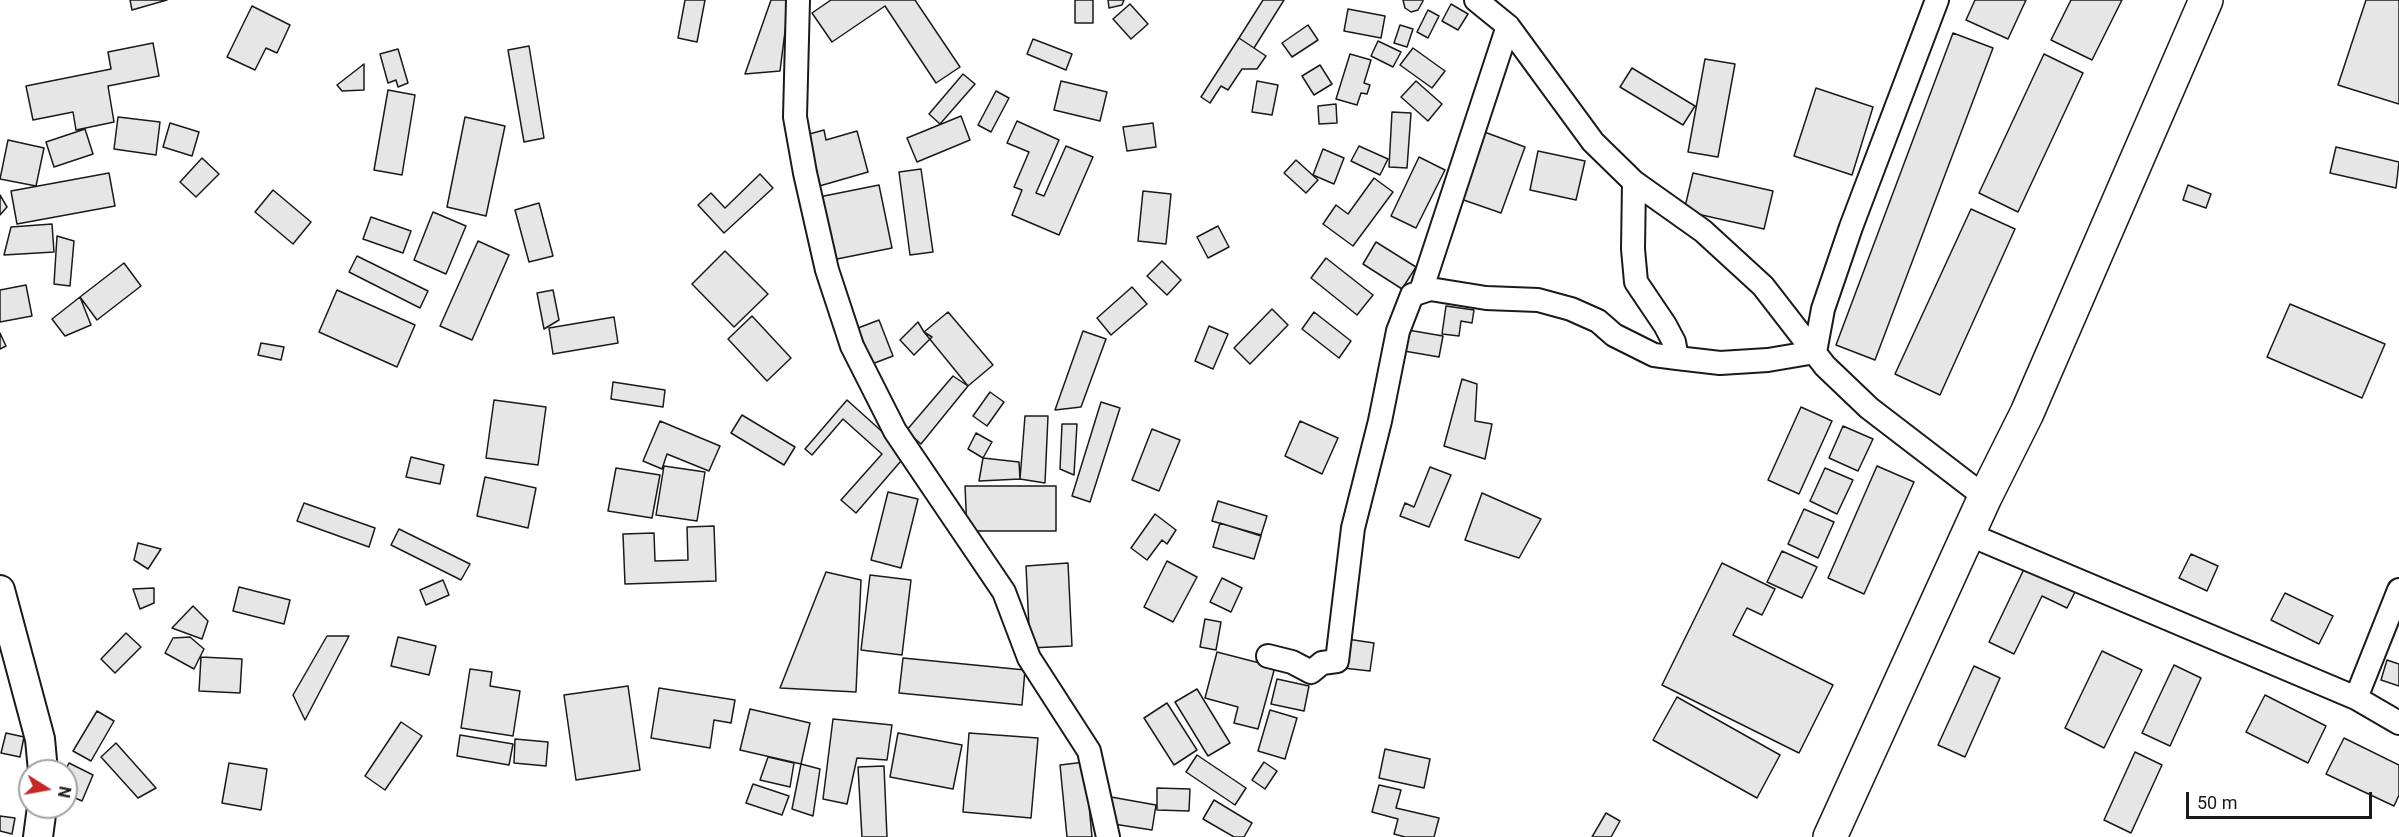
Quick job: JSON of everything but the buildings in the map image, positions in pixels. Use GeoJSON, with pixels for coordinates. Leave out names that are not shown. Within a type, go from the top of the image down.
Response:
{"type":"FeatureCollection","features":[{"type":"Feature","properties":{"kind":"highway"},"geometry":{"type":"LineString","coordinates":[[1830,837],[1985,497],[2027,413],[2206,0]]}},
{"type":"Feature","properties":{"kind":"street"},"geometry":{"type":"LineString","coordinates":[[798,0],[795,117],[827,270],[852,346],[895,431],[1004,592],[1029,658],[1089,751],[1108,837]]}},
{"type":"Feature","properties":{"kind":"street"},"geometry":{"type":"LineString","coordinates":[[1476,0],[1508,26],[1593,142],[1634,182],[1703,231],[1763,285],[1825,366],[1869,408],[1985,497]]}},
{"type":"Feature","properties":{"kind":"street"},"geometry":{"type":"LineString","coordinates":[[1815,352],[1823,309],[1844,248],[1938,0]]}},
{"type":"Feature","properties":{"kind":"street"},"geometry":{"type":"LineString","coordinates":[[1421,291],[1508,26]]}},
{"type":"Feature","properties":{"kind":"street"},"geometry":{"type":"LineString","coordinates":[[1634,182],[1633,249],[1636,282],[1665,324],[1674,342],[1677,358]]}},
{"type":"Feature","properties":{"kind":"street"},"geometry":{"type":"LineString","coordinates":[[1268,656],[1292,662],[1311,672],[1322,663],[1337,661],[1353,528],[1380,421],[1398,331],[1413,295],[1431,289],[1486,298],[1538,300],[1571,309],[1598,321],[1614,335],[1654,355],[1720,363],[1768,360],[1815,352]]}},
{"type":"Feature","properties":{"kind":"street"},"geometry":{"type":"LineString","coordinates":[[1968,534],[2356,698],[2399,723]]}},
{"type":"Feature","properties":{"kind":"street"},"geometry":{"type":"LineString","coordinates":[[0,590],[40,739],[42,759]]}},
{"type":"Feature","properties":{"kind":"street"},"geometry":{"type":"LineString","coordinates":[[2356,698],[2399,590]]}},
{"type":"Feature","properties":{"kind":"street"},"geometry":{"type":"LineString","coordinates":[[38,837],[40,819]]}}]}
